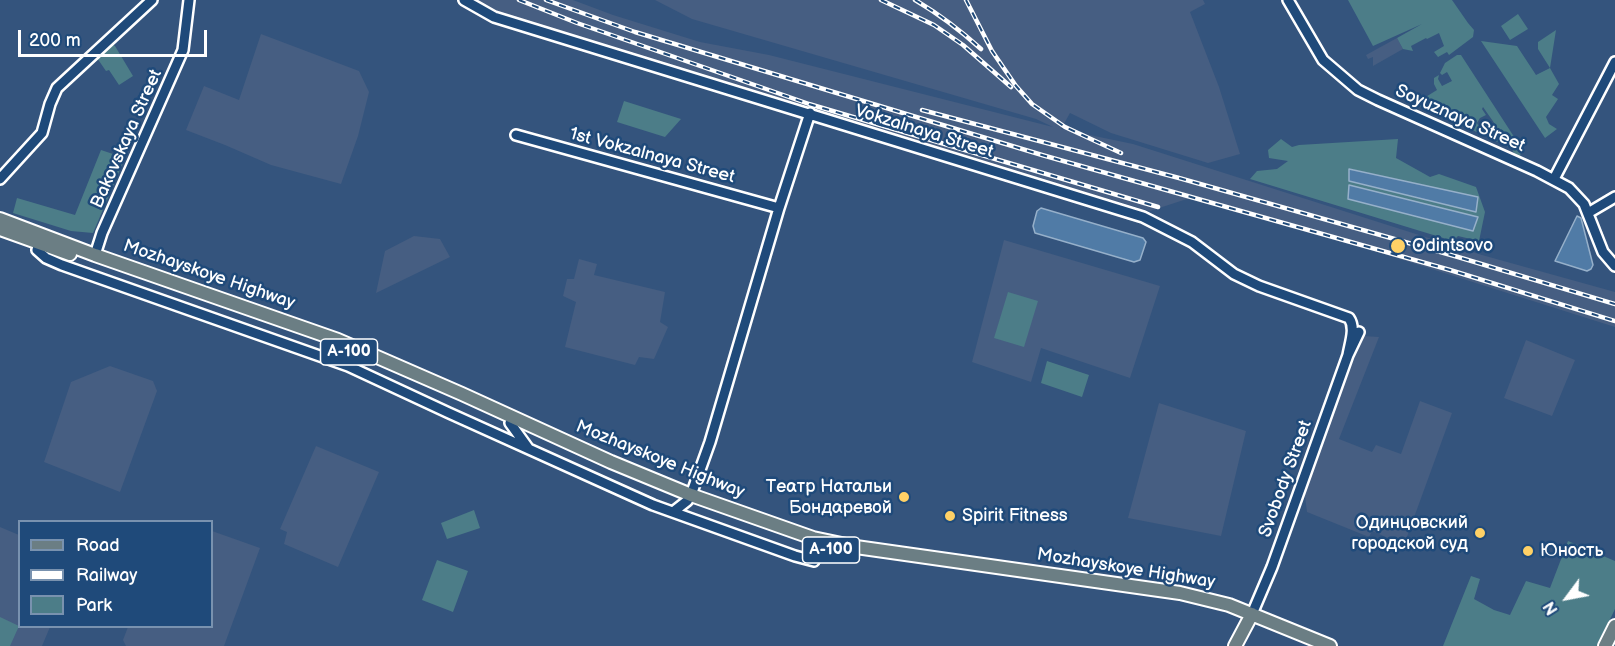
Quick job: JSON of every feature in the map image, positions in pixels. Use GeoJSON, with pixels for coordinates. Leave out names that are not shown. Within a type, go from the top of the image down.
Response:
{"type":"FeatureCollection","features":[{"type":"Feature","properties":{"kind":"main road","name":"Mozhayskoye Highway"},"geometry":{"type":"LineString","coordinates":[[0,219],[95,255],[338,340],[689,498],[790,538],[825,549],[855,554],[1157,596],[1251,618],[1330,646]]}},
{"type":"Feature","properties":{"kind":"main road","name":"Mozhayskoye Highway"},"geometry":{"type":"LineString","coordinates":[[0,229],[38,247],[210,301],[335,347],[417,381],[639,482],[689,498]]}},
{"type":"Feature","properties":{"kind":"main road","name":"Mozhayskoye Highway"},"geometry":{"type":"LineString","coordinates":[[1251,618],[1311,646]]}},
{"type":"Feature","properties":{"kind":"main road"},"geometry":{"type":"LineString","coordinates":[[1235,646],[1251,618]]}},
{"type":"Feature","properties":{"kind":"main road"},"geometry":{"type":"LineString","coordinates":[[1608,644],[1615,626]]}},
{"type":"Feature","properties":{"kind":"street"},"geometry":{"type":"LineString","coordinates":[[0,179],[42,133],[57,88],[152,0]]}},
{"type":"Feature","properties":{"kind":"street","name":"Bakovskaya Street"},"geometry":{"type":"LineString","coordinates":[[95,255],[102,233],[183,50],[189,0]]}},
{"type":"Feature","properties":{"kind":"street","name":"Vokzalnaya Street"},"geometry":{"type":"LineString","coordinates":[[464,0],[494,17],[1143,217],[1192,242],[1234,274],[1259,286],[1349,318],[1356,331]]}},
{"type":"Feature","properties":{"kind":"street","name":"Soyuznaya Street"},"geometry":{"type":"LineString","coordinates":[[1288,0],[1323,60],[1358,90],[1554,179],[1573,191],[1584,204],[1603,252],[1615,266]]}},
{"type":"Feature","properties":{"kind":"street"},"geometry":{"type":"LineString","coordinates":[[1554,179],[1615,62]]}},
{"type":"Feature","properties":{"kind":"street"},"geometry":{"type":"LineString","coordinates":[[673,512],[689,498],[710,442],[778,208],[810,113]]}},
{"type":"Feature","properties":{"kind":"street","name":"1st Vokzalnaya Street"},"geometry":{"type":"LineString","coordinates":[[516,135],[778,208]]}},
{"type":"Feature","properties":{"kind":"street"},"geometry":{"type":"LineString","coordinates":[[1588,213],[1615,197]]}},
{"type":"Feature","properties":{"kind":"street"},"geometry":{"type":"LineString","coordinates":[[38,247],[46,258],[79,271],[348,366],[623,492],[673,512],[814,561]]}},
{"type":"Feature","properties":{"kind":"street","name":"Svobody Street"},"geometry":{"type":"LineString","coordinates":[[1251,618],[1272,567],[1356,331]]}},
{"type":"Feature","properties":{"kind":"street"},"geometry":{"type":"LineString","coordinates":[[510,423],[530,449]]}},
{"type":"Feature","properties":{"kind":"street"},"geometry":{"type":"LineString","coordinates":[[1608,644],[1607,635],[1615,619]]}},
{"type":"Feature","properties":{"kind":"shaded area"},"geometry":{"type":"Polygon","coordinates":[[[476,0],[573,0],[700,42],[769,55],[1053,127],[1036,119],[692,19],[655,0],[1203,0],[1205,4],[1190,12],[1219,87],[1240,154],[1208,163],[1111,133],[1070,113],[1061,129],[1133,144],[1482,255],[1615,292],[1615,327],[1378,252],[1193,197],[1150,211],[992,165],[642,57],[496,11],[476,0]]]}},
{"type":"Feature","properties":{"kind":"shaded area"},"geometry":{"type":"Polygon","coordinates":[[[261,34],[359,71],[369,92],[358,136],[341,184],[271,165],[186,130],[204,86],[239,100],[261,34]]]}},
{"type":"Feature","properties":{"kind":"shaded area"},"geometry":{"type":"Polygon","coordinates":[[[1397,38],[1403,49],[1373,66],[1373,57],[1368,59],[1366,55],[1397,38]]]}},
{"type":"Feature","properties":{"kind":"shaded area"},"geometry":{"type":"Polygon","coordinates":[[[1349,169],[1478,197],[1476,212],[1349,181],[1349,169]]]}},
{"type":"Feature","properties":{"kind":"shaded area"},"geometry":{"type":"Polygon","coordinates":[[[1349,185],[1478,217],[1473,231],[1348,199],[1349,185]]]}},
{"type":"Feature","properties":{"kind":"shaded area"},"geometry":{"type":"Polygon","coordinates":[[[1041,208],[1143,238],[1146,242],[1140,260],[1134,262],[1035,233],[1033,226],[1037,211],[1041,208]]]}},
{"type":"Feature","properties":{"kind":"shaded area"},"geometry":{"type":"Polygon","coordinates":[[[1577,216],[1581,218],[1593,265],[1587,271],[1555,261],[1577,216]]]}},
{"type":"Feature","properties":{"kind":"shaded area"},"geometry":{"type":"Polygon","coordinates":[[[414,236],[440,239],[450,257],[376,293],[385,251],[414,236]]]}},
{"type":"Feature","properties":{"kind":"shaded area"},"geometry":{"type":"Polygon","coordinates":[[[1004,240],[1160,286],[1130,378],[1041,348],[1031,382],[972,362],[1004,240]]]}},
{"type":"Feature","properties":{"kind":"shaded area"},"geometry":{"type":"Polygon","coordinates":[[[579,259],[597,264],[594,275],[665,292],[660,322],[668,327],[654,359],[639,357],[635,365],[565,347],[576,302],[563,296],[567,279],[574,279],[579,259]]]}},
{"type":"Feature","properties":{"kind":"shaded area"},"geometry":{"type":"Polygon","coordinates":[[[1363,336],[1379,337],[1339,439],[1372,452],[1376,445],[1401,454],[1420,401],[1452,413],[1404,545],[1372,531],[1369,537],[1307,512],[1304,488],[1363,336]]]}},
{"type":"Feature","properties":{"kind":"shaded area"},"geometry":{"type":"Polygon","coordinates":[[[1526,340],[1575,360],[1552,416],[1504,398],[1526,340]]]}},
{"type":"Feature","properties":{"kind":"shaded area"},"geometry":{"type":"Polygon","coordinates":[[[110,366],[153,381],[157,391],[120,492],[44,462],[71,382],[110,366]]]}},
{"type":"Feature","properties":{"kind":"shaded area"},"geometry":{"type":"Polygon","coordinates":[[[1159,403],[1246,431],[1221,536],[1128,518],[1159,403]]]}},
{"type":"Feature","properties":{"kind":"shaded area"},"geometry":{"type":"Polygon","coordinates":[[[316,446],[379,472],[338,567],[284,544],[287,532],[280,529],[316,446]]]}},
{"type":"Feature","properties":{"kind":"shaded area"},"geometry":{"type":"Polygon","coordinates":[[[0,527],[18,535],[18,628],[50,628],[42,646],[0,646],[0,527]]]}},
{"type":"Feature","properties":{"kind":"shaded area"},"geometry":{"type":"Polygon","coordinates":[[[213,531],[260,548],[224,646],[126,646],[123,640],[128,628],[213,628],[213,531]]]}},
{"type":"Feature","properties":{"kind":"green space"},"geometry":{"type":"Polygon","coordinates":[[[1348,0],[1452,0],[1474,30],[1473,37],[1449,55],[1447,52],[1438,57],[1434,52],[1444,46],[1439,33],[1411,46],[1413,51],[1403,49],[1397,38],[1422,24],[1373,46],[1348,0]]]}},
{"type":"Feature","properties":{"kind":"green space"},"geometry":{"type":"Polygon","coordinates":[[[1518,14],[1528,29],[1510,40],[1501,26],[1518,14]]]}},
{"type":"Feature","properties":{"kind":"green space"},"geometry":{"type":"Polygon","coordinates":[[[1556,30],[1550,68],[1538,49],[1538,42],[1556,30]]]}},
{"type":"Feature","properties":{"kind":"green space"},"geometry":{"type":"Polygon","coordinates":[[[1481,41],[1517,46],[1536,75],[1550,68],[1559,84],[1552,95],[1558,99],[1546,117],[1549,124],[1557,129],[1545,138],[1481,41]]]}},
{"type":"Feature","properties":{"kind":"green space"},"geometry":{"type":"Polygon","coordinates":[[[109,44],[115,46],[133,76],[119,85],[97,58],[109,44]]]}},
{"type":"Feature","properties":{"kind":"green space"},"geometry":{"type":"Polygon","coordinates":[[[1461,55],[1522,149],[1520,156],[1511,148],[1491,139],[1493,136],[1491,134],[1497,127],[1483,107],[1486,115],[1477,123],[1481,134],[1437,114],[1448,105],[1435,113],[1406,100],[1422,95],[1424,98],[1437,90],[1434,78],[1439,75],[1438,79],[1442,86],[1452,81],[1447,72],[1442,75],[1440,73],[1445,63],[1461,55]]]}},
{"type":"Feature","properties":{"kind":"green space"},"geometry":{"type":"Polygon","coordinates":[[[624,101],[681,119],[665,137],[617,122],[624,101]]]}},
{"type":"Feature","properties":{"kind":"green space"},"geometry":{"type":"Polygon","coordinates":[[[1281,139],[1292,147],[1398,139],[1396,158],[1430,177],[1439,174],[1476,187],[1485,212],[1479,241],[1458,236],[1453,241],[1250,179],[1257,171],[1277,169],[1288,161],[1269,158],[1268,150],[1281,139]],[[1350,169],[1349,181],[1476,212],[1477,197],[1350,169]]]}},
{"type":"Feature","properties":{"kind":"green space"},"geometry":{"type":"Polygon","coordinates":[[[101,150],[125,158],[93,233],[71,231],[13,213],[17,198],[75,215],[101,150]]]}},
{"type":"Feature","properties":{"kind":"green space"},"geometry":{"type":"Polygon","coordinates":[[[1008,292],[1038,301],[1024,347],[994,338],[1008,292]]]}},
{"type":"Feature","properties":{"kind":"green space"},"geometry":{"type":"Polygon","coordinates":[[[1047,361],[1089,375],[1082,397],[1041,383],[1047,361]]]}},
{"type":"Feature","properties":{"kind":"green space"},"geometry":{"type":"Polygon","coordinates":[[[474,510],[480,528],[447,539],[441,523],[474,510]]]}},
{"type":"Feature","properties":{"kind":"green space"},"geometry":{"type":"Polygon","coordinates":[[[1568,541],[1615,561],[1615,609],[1597,646],[1443,646],[1471,576],[1480,579],[1474,599],[1494,610],[1510,615],[1526,581],[1550,588],[1568,541]]]}},
{"type":"Feature","properties":{"kind":"green space"},"geometry":{"type":"Polygon","coordinates":[[[437,560],[468,571],[453,612],[422,600],[437,560]]]}},
{"type":"Feature","properties":{"kind":"green space"},"geometry":{"type":"Polygon","coordinates":[[[0,617],[18,626],[18,628],[10,646],[0,646],[0,617]]]}},
{"type":"Feature","properties":{"kind":"railway"},"geometry":{"type":"LineString","coordinates":[[519,0],[577,23],[809,104],[1158,207]]}},
{"type":"Feature","properties":{"kind":"railway"},"geometry":{"type":"LineString","coordinates":[[546,0],[635,32],[1042,155],[1450,270],[1615,321]]}},
{"type":"Feature","properties":{"kind":"railway"},"geometry":{"type":"LineString","coordinates":[[881,0],[934,25],[963,45],[1011,87]]}},
{"type":"Feature","properties":{"kind":"railway"},"geometry":{"type":"LineString","coordinates":[[915,0],[949,23],[981,49]]}},
{"type":"Feature","properties":{"kind":"railway"},"geometry":{"type":"LineString","coordinates":[[966,0],[992,51],[1016,86],[1032,104],[1065,127],[1121,153]]}},
{"type":"Feature","properties":{"kind":"railway"},"geometry":{"type":"LineString","coordinates":[[922,110],[1179,178],[1615,304]]}},
{"type":"Feature","properties":{"kind":"place","name":"Odintsovo"},"geometry":{"type":"Point","coordinates":[1398,246]}},
{"type":"Feature","properties":{"kind":"place","name":"Театр Натальи Бондаревой"},"geometry":{"type":"Point","coordinates":[904,497]}},
{"type":"Feature","properties":{"kind":"place","name":"Spirit Fitness"},"geometry":{"type":"Point","coordinates":[950,516]}},
{"type":"Feature","properties":{"kind":"place","name":"Одинцовский городской суд"},"geometry":{"type":"Point","coordinates":[1480,533]}},
{"type":"Feature","properties":{"kind":"place","name":"Юность"},"geometry":{"type":"Point","coordinates":[1528,551]}}]}
